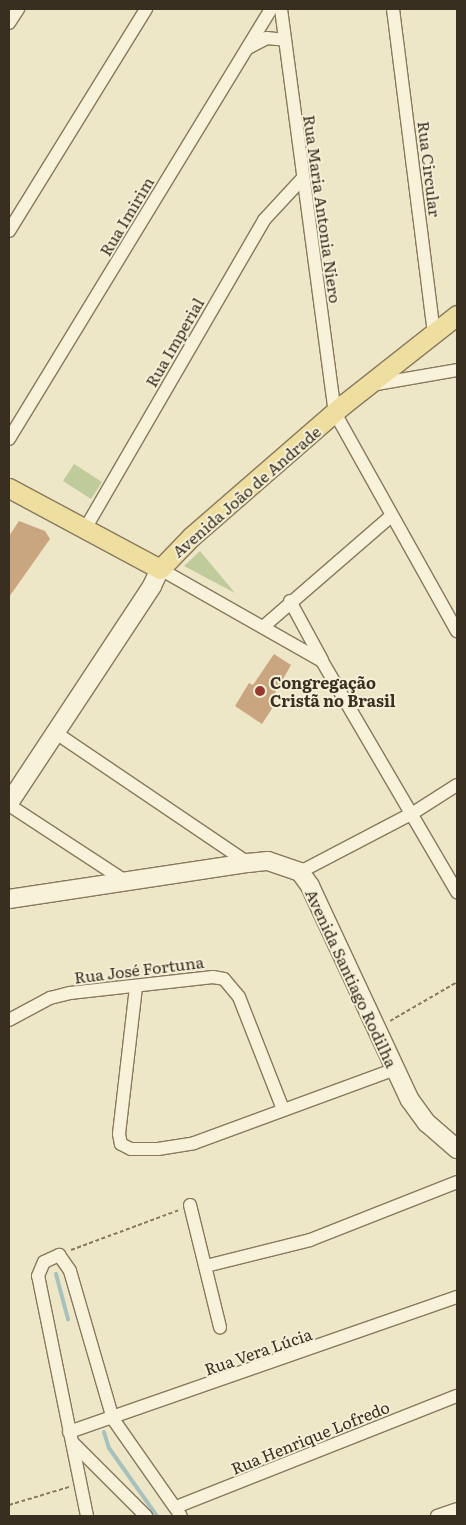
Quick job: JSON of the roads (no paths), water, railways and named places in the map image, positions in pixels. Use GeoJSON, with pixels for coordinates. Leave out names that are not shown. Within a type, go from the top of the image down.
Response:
{"type":"FeatureCollection","features":[{"type":"Feature","properties":{"kind":"main road","name":"Avenida João de Andrade"},"geometry":{"type":"LineString","coordinates":[[11,795],[56,732],[152,586],[160,569],[192,536],[366,386],[457,315]]}},
{"type":"Feature","properties":{"kind":"main road"},"geometry":{"type":"LineString","coordinates":[[9,488],[160,569]]}},
{"type":"Feature","properties":{"kind":"main road","name":"Avenida Santiago Rodilha"},"geometry":{"type":"LineString","coordinates":[[9,899],[268,861],[300,872],[310,886],[410,1100],[427,1123],[457,1149]]}},
{"type":"Feature","properties":{"kind":"street"},"geometry":{"type":"LineString","coordinates":[[9,24],[18,9]]}},
{"type":"Feature","properties":{"kind":"street"},"geometry":{"type":"LineString","coordinates":[[9,231],[146,9]]}},
{"type":"Feature","properties":{"kind":"street","name":"Rua Imirim"},"geometry":{"type":"LineString","coordinates":[[9,439],[271,9]]}},
{"type":"Feature","properties":{"kind":"street","name":"Rua Maria Antonia Niero"},"geometry":{"type":"LineString","coordinates":[[281,9],[302,180],[335,414]]}},
{"type":"Feature","properties":{"kind":"street","name":"Rua Circular"},"geometry":{"type":"LineString","coordinates":[[393,9],[434,333]]}},
{"type":"Feature","properties":{"kind":"street"},"geometry":{"type":"LineString","coordinates":[[246,49],[267,38],[284,40]]}},
{"type":"Feature","properties":{"kind":"street","name":"Rua Imperial"},"geometry":{"type":"LineString","coordinates":[[85,529],[264,220],[302,180]]}},
{"type":"Feature","properties":{"kind":"street"},"geometry":{"type":"LineString","coordinates":[[366,386],[457,370]]}},
{"type":"Feature","properties":{"kind":"street"},"geometry":{"type":"LineString","coordinates":[[335,414],[457,631]]}},
{"type":"Feature","properties":{"kind":"street"},"geometry":{"type":"LineString","coordinates":[[263,627],[290,601],[391,516]]}},
{"type":"Feature","properties":{"kind":"street"},"geometry":{"type":"LineString","coordinates":[[160,569],[322,661]]}},
{"type":"Feature","properties":{"kind":"street"},"geometry":{"type":"LineString","coordinates":[[290,601],[322,661],[413,813],[457,892]]}},
{"type":"Feature","properties":{"kind":"street"},"geometry":{"type":"LineString","coordinates":[[56,732],[248,863]]}},
{"type":"Feature","properties":{"kind":"street"},"geometry":{"type":"LineString","coordinates":[[300,872],[413,813],[457,785]]}},
{"type":"Feature","properties":{"kind":"street"},"geometry":{"type":"LineString","coordinates":[[11,795],[125,881]]}},
{"type":"Feature","properties":{"kind":"street","name":"Rua José Fortuna"},"geometry":{"type":"LineString","coordinates":[[9,1020],[50,998],[70,993],[213,977],[227,982],[239,997],[284,1109]]}},
{"type":"Feature","properties":{"kind":"street"},"geometry":{"type":"LineString","coordinates":[[136,987],[119,1134],[121,1144],[131,1149],[174,1148],[395,1069]]}},
{"type":"Feature","properties":{"kind":"street"},"geometry":{"type":"LineString","coordinates":[[206,1266],[310,1240],[457,1182]]}},
{"type":"Feature","properties":{"kind":"street"},"geometry":{"type":"LineString","coordinates":[[190,1206],[220,1327]]}},
{"type":"Feature","properties":{"kind":"street"},"geometry":{"type":"LineString","coordinates":[[87,1516],[78,1484],[38,1276],[44,1262],[59,1255],[70,1271],[113,1419],[178,1512]]}},
{"type":"Feature","properties":{"kind":"street","name":"Rua Vera Lúcia"},"geometry":{"type":"LineString","coordinates":[[70,1437],[113,1419],[457,1297]]}},
{"type":"Feature","properties":{"kind":"street","name":"Rua Henrique Lofredo"},"geometry":{"type":"LineString","coordinates":[[178,1512],[457,1396]]}},
{"type":"Feature","properties":{"kind":"street"},"geometry":{"type":"LineString","coordinates":[[70,1437],[146,1516]]}},
{"type":"Feature","properties":{"kind":"street"},"geometry":{"type":"LineString","coordinates":[[437,1516],[457,1509]]}},
{"type":"Feature","properties":{"kind":"waterway"},"geometry":{"type":"LineString","coordinates":[[56,1274],[68,1319]]}},
{"type":"Feature","properties":{"kind":"waterway"},"geometry":{"type":"LineString","coordinates":[[104,1432],[109,1448],[157,1516]]}},
{"type":"Feature","properties":{"kind":"place","name":"Congregação Cristã no Brasil"},"geometry":{"type":"Point","coordinates":[260,691]}}]}
